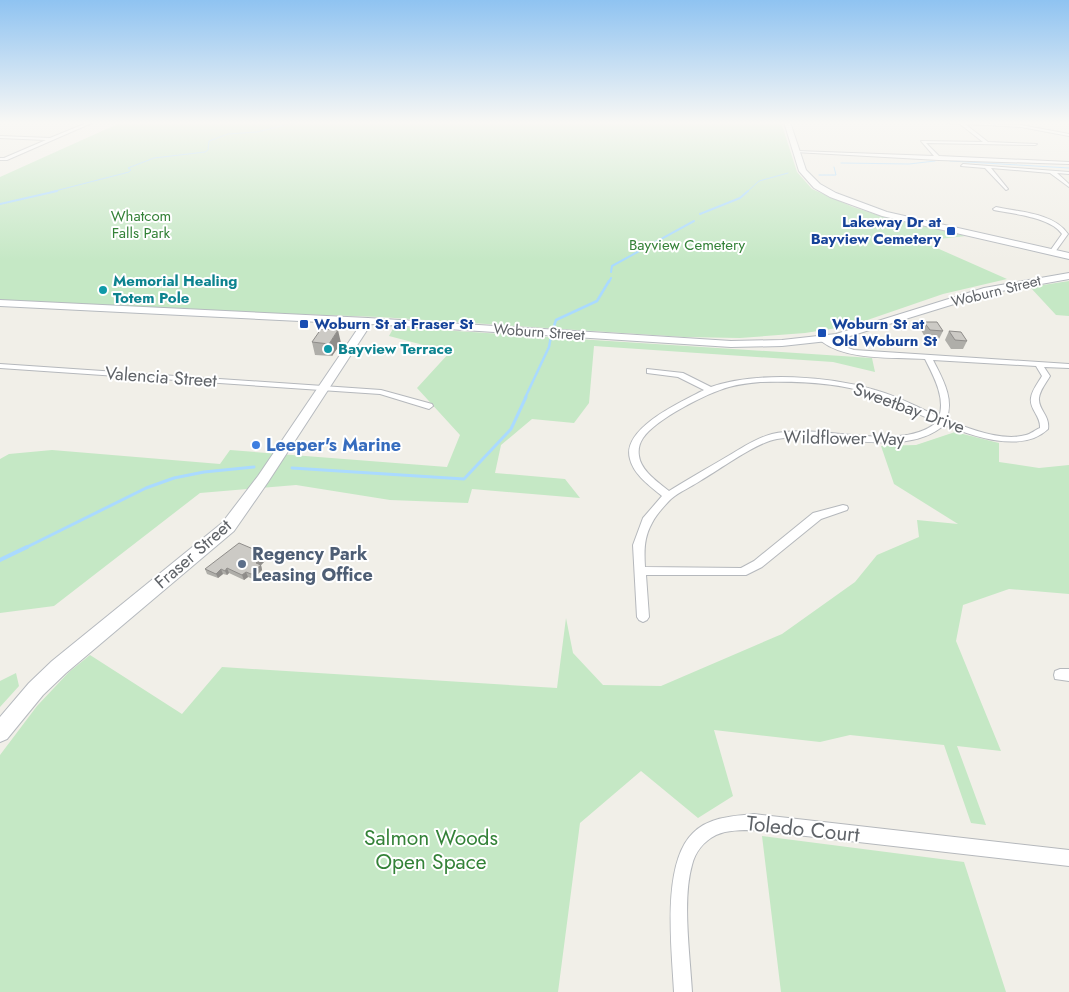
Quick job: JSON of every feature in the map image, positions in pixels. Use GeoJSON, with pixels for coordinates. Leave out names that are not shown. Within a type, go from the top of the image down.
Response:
{"type":"FeatureCollection","features":[{"type":"Feature","properties":{"kind":"street"},"geometry":{"type":"LineString","coordinates":[[802,168],[808,179],[820,189],[848,202],[885,214],[1069,256]]}},
{"type":"Feature","properties":{"kind":"street"},"geometry":{"type":"LineString","coordinates":[[987,168],[1006,189]]}},
{"type":"Feature","properties":{"kind":"street"},"geometry":{"type":"LineString","coordinates":[[1003,168],[1069,174]]}},
{"type":"Feature","properties":{"kind":"street"},"geometry":{"type":"LineString","coordinates":[[1052,172],[1069,186]]}},
{"type":"Feature","properties":{"kind":"street"},"geometry":{"type":"LineString","coordinates":[[996,209],[1059,226],[1065,234],[1053,251]]}},
{"type":"Feature","properties":{"kind":"street","name":"Woburn Street"},"geometry":{"type":"LineString","coordinates":[[0,303],[157,313],[368,321],[731,344],[782,343],[824,339],[850,334],[988,290],[1069,276]]}},
{"type":"Feature","properties":{"kind":"street","name":"Fraser Street"},"geometry":{"type":"LineString","coordinates":[[0,732],[36,689],[59,667],[228,527],[263,479],[368,321]]}},
{"type":"Feature","properties":{"kind":"street"},"geometry":{"type":"LineString","coordinates":[[824,339],[833,346],[849,352],[1069,366]]}},
{"type":"Feature","properties":{"kind":"street"},"geometry":{"type":"LineString","coordinates":[[928,357],[945,394],[942,422]]}},
{"type":"Feature","properties":{"kind":"street","name":"Sweetbay Drive"},"geometry":{"type":"LineString","coordinates":[[668,496],[643,474],[636,463],[635,442],[639,434],[653,421],[710,390],[740,382],[771,379],[845,385],[879,394],[942,422],[1002,438],[1017,439],[1039,434],[1044,429],[1046,423],[1035,403],[1035,397],[1046,376],[1038,364]]}},
{"type":"Feature","properties":{"kind":"street","name":"Valencia Street"},"geometry":{"type":"LineString","coordinates":[[0,366],[381,392],[429,406]]}},
{"type":"Feature","properties":{"kind":"street"},"geometry":{"type":"LineString","coordinates":[[650,371],[680,375],[710,390]]}},
{"type":"Feature","properties":{"kind":"street","name":"Wildflower Way"},"geometry":{"type":"LineString","coordinates":[[643,618],[638,545],[640,532],[668,496],[753,445],[774,436],[800,434],[904,440],[932,432],[942,422]]}},
{"type":"Feature","properties":{"kind":"street"},"geometry":{"type":"LineString","coordinates":[[639,571],[742,572],[758,564],[817,516],[843,508]]}},
{"type":"Feature","properties":{"kind":"street","name":"Toledo Court"},"geometry":{"type":"LineString","coordinates":[[682,992],[680,878],[684,859],[696,840],[717,825],[754,822],[1069,858]]}},
{"type":"Feature","properties":{"kind":"green space","name":"Bayview Cemetery"},"geometry":{"type":"Polygon","coordinates":[[[19,168],[796,168],[812,189],[853,207],[884,217],[966,236],[921,241],[1007,279],[943,294],[850,326],[805,333],[740,338],[684,337],[379,317],[155,309],[0,300],[0,177],[19,168]]]}},
{"type":"Feature","properties":{"kind":"green space"},"geometry":{"type":"Polygon","coordinates":[[[1069,281],[1069,316],[1056,315],[1030,287],[1069,281]]]}},
{"type":"Feature","properties":{"kind":"green space"},"geometry":{"type":"Polygon","coordinates":[[[394,327],[872,358],[875,372],[833,362],[594,346],[589,403],[574,423],[532,419],[501,445],[495,473],[565,479],[580,498],[472,489],[468,503],[390,500],[296,485],[200,493],[54,606],[0,613],[0,459],[9,454],[52,450],[220,464],[230,450],[447,467],[460,435],[417,388],[450,352],[389,336],[394,327]]]}},
{"type":"Feature","properties":{"kind":"green space","name":"Salmon Woods Open Space"},"geometry":{"type":"Polygon","coordinates":[[[955,432],[999,443],[999,462],[1039,468],[1069,465],[1069,594],[1009,589],[963,605],[956,641],[1001,751],[957,746],[986,825],[971,823],[944,745],[850,735],[820,742],[714,730],[733,796],[698,818],[641,771],[580,823],[558,992],[0,992],[0,755],[37,706],[69,672],[90,655],[182,714],[222,667],[557,688],[566,618],[573,653],[603,685],[661,686],[782,634],[855,582],[877,555],[919,537],[917,520],[958,524],[894,484],[881,446],[916,445],[955,432]]]}},
{"type":"Feature","properties":{"kind":"green space"},"geometry":{"type":"Polygon","coordinates":[[[16,673],[19,686],[0,707],[0,681],[16,673]]]}},
{"type":"Feature","properties":{"kind":"green space"},"geometry":{"type":"Polygon","coordinates":[[[762,836],[964,862],[1006,992],[781,992],[762,836]]]}},
{"type":"Feature","properties":{"kind":"building"},"geometry":{"type":"Polygon","coordinates":[[[924,322],[937,322],[943,331],[930,330],[924,322]]]}},
{"type":"Feature","properties":{"kind":"building"},"geometry":{"type":"Polygon","coordinates":[[[321,329],[338,330],[329,344],[312,342],[321,329]]]}},
{"type":"Feature","properties":{"kind":"building"},"geometry":{"type":"Polygon","coordinates":[[[949,331],[961,332],[967,341],[955,340],[949,331]]]}},
{"type":"Feature","properties":{"kind":"building","name":"Regency Park Leasing Office"},"geometry":{"type":"Polygon","coordinates":[[[239,543],[265,554],[256,563],[261,565],[251,574],[246,572],[242,575],[227,568],[225,571],[221,569],[216,574],[205,569],[239,543]]]}},
{"type":"Feature","properties":{"kind":"waterway"},"geometry":{"type":"LineString","coordinates":[[51,192],[129,172],[131,170],[128,168]]}},
{"type":"Feature","properties":{"kind":"waterway"},"geometry":{"type":"LineString","coordinates":[[819,175],[836,175],[834,168]]}},
{"type":"Feature","properties":{"kind":"waterway"},"geometry":{"type":"LineString","coordinates":[[747,192],[759,181],[788,173]]}},
{"type":"Feature","properties":{"kind":"waterway"},"geometry":{"type":"LineString","coordinates":[[0,204],[57,191]]}},
{"type":"Feature","properties":{"kind":"waterway"},"geometry":{"type":"LineString","coordinates":[[700,214],[740,198],[748,191]]}},
{"type":"Feature","properties":{"kind":"waterway"},"geometry":{"type":"LineString","coordinates":[[611,272],[612,266],[694,221]]}},
{"type":"Feature","properties":{"kind":"waterway"},"geometry":{"type":"LineString","coordinates":[[609,282],[611,278]]}},
{"type":"Feature","properties":{"kind":"waterway"},"geometry":{"type":"LineString","coordinates":[[554,326],[556,320],[597,301],[609,281]]}},
{"type":"Feature","properties":{"kind":"waterway"},"geometry":{"type":"LineString","coordinates":[[525,398],[549,347],[551,336]]}},
{"type":"Feature","properties":{"kind":"waterway"},"geometry":{"type":"LineString","coordinates":[[292,468],[464,479],[511,429],[526,397]]}},
{"type":"Feature","properties":{"kind":"waterway"},"geometry":{"type":"LineString","coordinates":[[25,548],[146,488],[174,478],[204,472],[254,467]]}},
{"type":"Feature","properties":{"kind":"waterway"},"geometry":{"type":"LineString","coordinates":[[0,560],[27,547]]}},
{"type":"Feature","properties":{"kind":"place","name":"Lakeway Dr at Bayview Cemetery"},"geometry":{"type":"Point","coordinates":[951,231]}},
{"type":"Feature","properties":{"kind":"place","name":"Memorial Healing Totem Pole"},"geometry":{"type":"Point","coordinates":[103,290]}},
{"type":"Feature","properties":{"kind":"place","name":"Woburn St at Fraser St"},"geometry":{"type":"Point","coordinates":[304,324]}},
{"type":"Feature","properties":{"kind":"place","name":"Woburn St at Old Woburn St"},"geometry":{"type":"Point","coordinates":[822,333]}},
{"type":"Feature","properties":{"kind":"place","name":"Bayview Terrace"},"geometry":{"type":"Point","coordinates":[328,349]}},
{"type":"Feature","properties":{"kind":"place","name":"Leeper's Marine"},"geometry":{"type":"Point","coordinates":[256,445]}},
{"type":"Feature","properties":{"kind":"place","name":"Regency Park Leasing Office"},"geometry":{"type":"Point","coordinates":[242,564]}},
{"type":"Feature","properties":{"kind":"park label","name":"Whatcom Falls Park"},"geometry":{"type":"Point","coordinates":[141,224]}}]}
